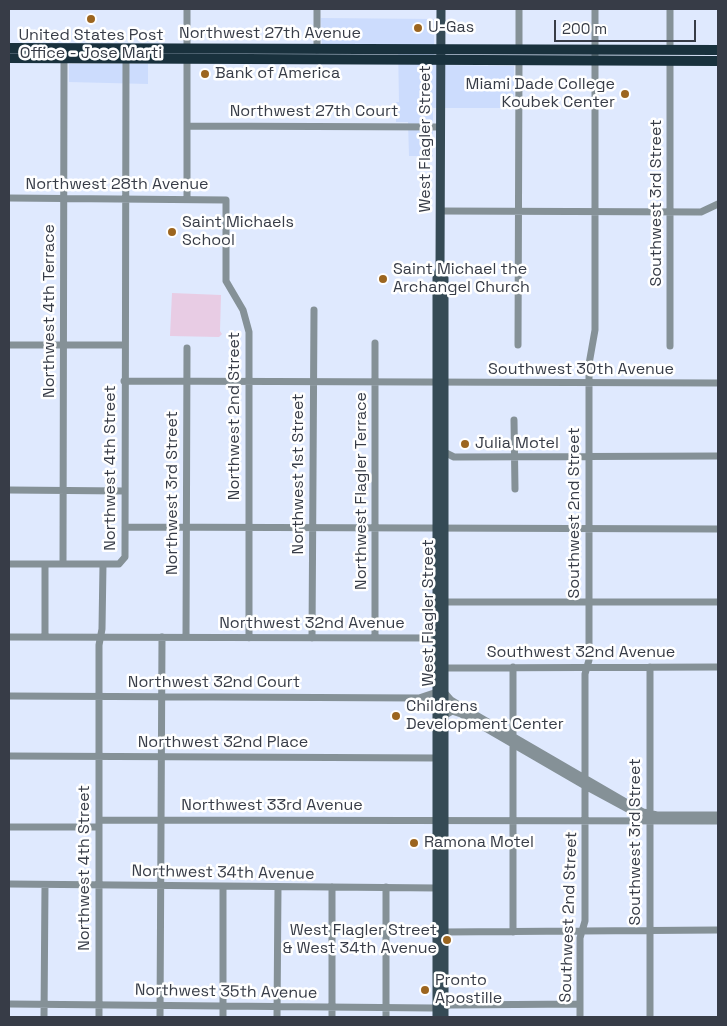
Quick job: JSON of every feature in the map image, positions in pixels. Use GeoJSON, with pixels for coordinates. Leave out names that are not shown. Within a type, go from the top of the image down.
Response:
{"type":"FeatureCollection","features":[{"type":"Feature","properties":{"kind":"highway","name":"Northwest 27th Avenue"},"geometry":{"type":"LineString","coordinates":[[9,48],[441,50],[519,56]]}},
{"type":"Feature","properties":{"kind":"highway"},"geometry":{"type":"LineString","coordinates":[[148,60],[159,55],[180,55],[187,49]]}},
{"type":"Feature","properties":{"kind":"highway"},"geometry":{"type":"LineString","coordinates":[[187,60],[194,54],[225,52],[230,49]]}},
{"type":"Feature","properties":{"kind":"highway"},"geometry":{"type":"LineString","coordinates":[[307,61],[317,50],[324,61]]}},
{"type":"Feature","properties":{"kind":"highway"},"geometry":{"type":"LineString","coordinates":[[657,61],[670,50]]}},
{"type":"Feature","properties":{"kind":"highway"},"geometry":{"type":"LineString","coordinates":[[670,61],[683,50]]}},
{"type":"Feature","properties":{"kind":"highway"},"geometry":{"type":"LineString","coordinates":[[519,56],[718,50]]}},
{"type":"Feature","properties":{"kind":"highway"},"geometry":{"type":"LineString","coordinates":[[595,55],[657,61],[718,61]]}},
{"type":"Feature","properties":{"kind":"highway","name":"Northwest 27th Avenue"},"geometry":{"type":"LineString","coordinates":[[9,58],[441,61],[519,56]]}},
{"type":"Feature","properties":{"kind":"main road","name":"West Flagler Street"},"geometry":{"type":"LineString","coordinates":[[441,9],[440,269],[437,278],[437,312],[444,452],[440,529],[444,602],[437,676],[444,716],[437,888],[439,1010],[444,1017]]}},
{"type":"Feature","properties":{"kind":"main road","name":"West Flagler Street"},"geometry":{"type":"LineString","coordinates":[[439,1010],[444,932],[437,758],[437,705],[444,668],[440,636],[440,383],[444,325],[444,278],[440,269]]}},
{"type":"Feature","properties":{"kind":"main road"},"geometry":{"type":"LineString","coordinates":[[437,312],[444,325]]}},
{"type":"Feature","properties":{"kind":"main road"},"geometry":{"type":"LineString","coordinates":[[437,676],[444,668]]}},
{"type":"Feature","properties":{"kind":"street"},"geometry":{"type":"LineString","coordinates":[[187,9],[187,49]]}},
{"type":"Feature","properties":{"kind":"street"},"geometry":{"type":"LineString","coordinates":[[317,9],[317,50]]}},
{"type":"Feature","properties":{"kind":"street"},"geometry":{"type":"LineString","coordinates":[[518,345],[519,9]]}},
{"type":"Feature","properties":{"kind":"street","name":"Southwest 2nd Street"},"geometry":{"type":"LineString","coordinates":[[580,1017],[582,932],[585,921],[585,674],[587,667],[589,602],[589,358],[595,330],[595,9]]}},
{"type":"Feature","properties":{"kind":"street"},"geometry":{"type":"LineString","coordinates":[[670,9],[670,50]]}},
{"type":"Feature","properties":{"kind":"street","name":"Northwest 4th Street"},"geometry":{"type":"LineString","coordinates":[[98,1017],[99,696],[103,564],[118,564],[124,560],[125,527],[125,59],[127,49]]}},
{"type":"Feature","properties":{"kind":"street","name":"Northwest 4th Terrace"},"geometry":{"type":"LineString","coordinates":[[63,564],[64,59]]}},
{"type":"Feature","properties":{"kind":"street"},"geometry":{"type":"LineString","coordinates":[[187,60],[187,199]]}},
{"type":"Feature","properties":{"kind":"street","name":"Southwest 3rd Street"},"geometry":{"type":"LineString","coordinates":[[670,61],[670,346]]}},
{"type":"Feature","properties":{"kind":"street","name":"Northwest 27th Court"},"geometry":{"type":"LineString","coordinates":[[187,126],[441,127]]}},
{"type":"Feature","properties":{"kind":"street","name":"Northwest 28th Avenue"},"geometry":{"type":"LineString","coordinates":[[9,198],[226,200]]}},
{"type":"Feature","properties":{"kind":"street","name":"Northwest 2nd Street"},"geometry":{"type":"LineString","coordinates":[[226,200],[226,280],[247,320],[250,382],[249,638]]}},
{"type":"Feature","properties":{"kind":"street"},"geometry":{"type":"LineString","coordinates":[[440,211],[705,211],[718,204]]}},
{"type":"Feature","properties":{"kind":"street","name":"Northwest 1st Street"},"geometry":{"type":"LineString","coordinates":[[312,638],[312,383],[314,310]]}},
{"type":"Feature","properties":{"kind":"street","name":"Northwest Flagler Terrace"},"geometry":{"type":"LineString","coordinates":[[375,343],[375,638]]}},
{"type":"Feature","properties":{"kind":"street"},"geometry":{"type":"LineString","coordinates":[[9,345],[124,345]]}},
{"type":"Feature","properties":{"kind":"street","name":"Northwest 3rd Street"},"geometry":{"type":"LineString","coordinates":[[186,637],[187,348]]}},
{"type":"Feature","properties":{"kind":"street","name":"Southwest 30th Avenue"},"geometry":{"type":"LineString","coordinates":[[124,381],[718,383]]}},
{"type":"Feature","properties":{"kind":"street"},"geometry":{"type":"LineString","coordinates":[[514,420],[515,489]]}},
{"type":"Feature","properties":{"kind":"street"},"geometry":{"type":"LineString","coordinates":[[444,452],[454,456],[718,456]]}},
{"type":"Feature","properties":{"kind":"street"},"geometry":{"type":"LineString","coordinates":[[444,462],[454,456]]}},
{"type":"Feature","properties":{"kind":"street"},"geometry":{"type":"LineString","coordinates":[[9,490],[125,491]]}},
{"type":"Feature","properties":{"kind":"street"},"geometry":{"type":"LineString","coordinates":[[125,527],[718,529]]}},
{"type":"Feature","properties":{"kind":"street"},"geometry":{"type":"LineString","coordinates":[[9,564],[103,564]]}},
{"type":"Feature","properties":{"kind":"street"},"geometry":{"type":"LineString","coordinates":[[45,637],[46,564]]}},
{"type":"Feature","properties":{"kind":"street"},"geometry":{"type":"LineString","coordinates":[[444,602],[718,602]]}},
{"type":"Feature","properties":{"kind":"street","name":"Northwest 32nd Avenue"},"geometry":{"type":"LineString","coordinates":[[162,637],[375,638],[440,636]]}},
{"type":"Feature","properties":{"kind":"street"},"geometry":{"type":"LineString","coordinates":[[9,637],[162,637],[160,1017]]}},
{"type":"Feature","properties":{"kind":"street"},"geometry":{"type":"LineString","coordinates":[[513,932],[514,667]]}},
{"type":"Feature","properties":{"kind":"street","name":"Southwest 3rd Street"},"geometry":{"type":"LineString","coordinates":[[650,667],[650,1017]]}},
{"type":"Feature","properties":{"kind":"street","name":"Southwest 32nd Avenue"},"geometry":{"type":"LineString","coordinates":[[444,668],[718,667]]}},
{"type":"Feature","properties":{"kind":"street"},"geometry":{"type":"LineString","coordinates":[[440,692],[513,741]]}},
{"type":"Feature","properties":{"kind":"street","name":"Northwest 32nd Court"},"geometry":{"type":"LineString","coordinates":[[9,696],[418,698],[440,692]]}},
{"type":"Feature","properties":{"kind":"street","name":"Northwest 32nd Court"},"geometry":{"type":"LineString","coordinates":[[418,698],[437,705]]}},
{"type":"Feature","properties":{"kind":"street"},"geometry":{"type":"LineString","coordinates":[[444,716],[457,712],[513,741],[624,808],[650,817],[718,821]]}},
{"type":"Feature","properties":{"kind":"street","name":"Northwest 32nd Place"},"geometry":{"type":"LineString","coordinates":[[9,756],[437,758]]}},
{"type":"Feature","properties":{"kind":"street"},"geometry":{"type":"LineString","coordinates":[[585,783],[650,817],[718,815]]}},
{"type":"Feature","properties":{"kind":"street"},"geometry":{"type":"LineString","coordinates":[[620,820],[624,808]]}},
{"type":"Feature","properties":{"kind":"street","name":"Northwest 33rd Avenue"},"geometry":{"type":"LineString","coordinates":[[9,827],[161,820],[513,821],[620,820],[650,817]]}},
{"type":"Feature","properties":{"kind":"street","name":"Northwest 34th Avenue"},"geometry":{"type":"LineString","coordinates":[[9,884],[437,888]]}},
{"type":"Feature","properties":{"kind":"street"},"geometry":{"type":"LineString","coordinates":[[44,1017],[45,885]]}},
{"type":"Feature","properties":{"kind":"street"},"geometry":{"type":"LineString","coordinates":[[223,1017],[224,887]]}},
{"type":"Feature","properties":{"kind":"street"},"geometry":{"type":"LineString","coordinates":[[277,1017],[278,887]]}},
{"type":"Feature","properties":{"kind":"street"},"geometry":{"type":"LineString","coordinates":[[332,887],[332,1017]]}},
{"type":"Feature","properties":{"kind":"street"},"geometry":{"type":"LineString","coordinates":[[386,887],[386,1017]]}},
{"type":"Feature","properties":{"kind":"street"},"geometry":{"type":"LineString","coordinates":[[444,932],[718,930]]}},
{"type":"Feature","properties":{"kind":"street","name":"Northwest 35th Avenue"},"geometry":{"type":"LineString","coordinates":[[9,1004],[277,1006],[439,1010],[580,1004]]}},
{"type":"Feature","properties":{"kind":"shaded area"},"geometry":{"type":"Polygon","coordinates":[[[321,18],[434,19],[434,65],[514,66],[514,108],[433,108],[433,156],[409,156],[408,122],[396,122],[396,102],[399,102],[398,45],[322,45],[321,18]]]}},
{"type":"Feature","properties":{"kind":"shaded area"},"geometry":{"type":"Polygon","coordinates":[[[69,64],[148,64],[148,84],[69,82],[69,64]]]}},
{"type":"Feature","properties":{"kind":"shaded area"},"geometry":{"type":"Polygon","coordinates":[[[172,293],[221,295],[220,331],[222,334],[219,337],[170,336],[172,293]]]}},
{"type":"Feature","properties":{"kind":"place","name":"United States Post Office - Jose Marti"},"geometry":{"type":"Point","coordinates":[91,19]}},
{"type":"Feature","properties":{"kind":"place","name":"U-Gas"},"geometry":{"type":"Point","coordinates":[418,28]}},
{"type":"Feature","properties":{"kind":"place","name":"Bank of America"},"geometry":{"type":"Point","coordinates":[205,74]}},
{"type":"Feature","properties":{"kind":"place","name":"Miami Dade College Koubek Center"},"geometry":{"type":"Point","coordinates":[625,94]}},
{"type":"Feature","properties":{"kind":"place","name":"Saint Michaels School"},"geometry":{"type":"Point","coordinates":[172,232]}},
{"type":"Feature","properties":{"kind":"place","name":"Saint Michael the Archangel Church"},"geometry":{"type":"Point","coordinates":[383,279]}},
{"type":"Feature","properties":{"kind":"place","name":"Julia Motel"},"geometry":{"type":"Point","coordinates":[465,444]}},
{"type":"Feature","properties":{"kind":"place","name":"Childrens Development Center"},"geometry":{"type":"Point","coordinates":[396,716]}},
{"type":"Feature","properties":{"kind":"place","name":"Ramona Motel"},"geometry":{"type":"Point","coordinates":[414,843]}},
{"type":"Feature","properties":{"kind":"place","name":"West Flagler Street & West 34th Avenue"},"geometry":{"type":"Point","coordinates":[447,940]}},
{"type":"Feature","properties":{"kind":"place","name":"Pronto Apostille"},"geometry":{"type":"Point","coordinates":[425,990]}}]}
